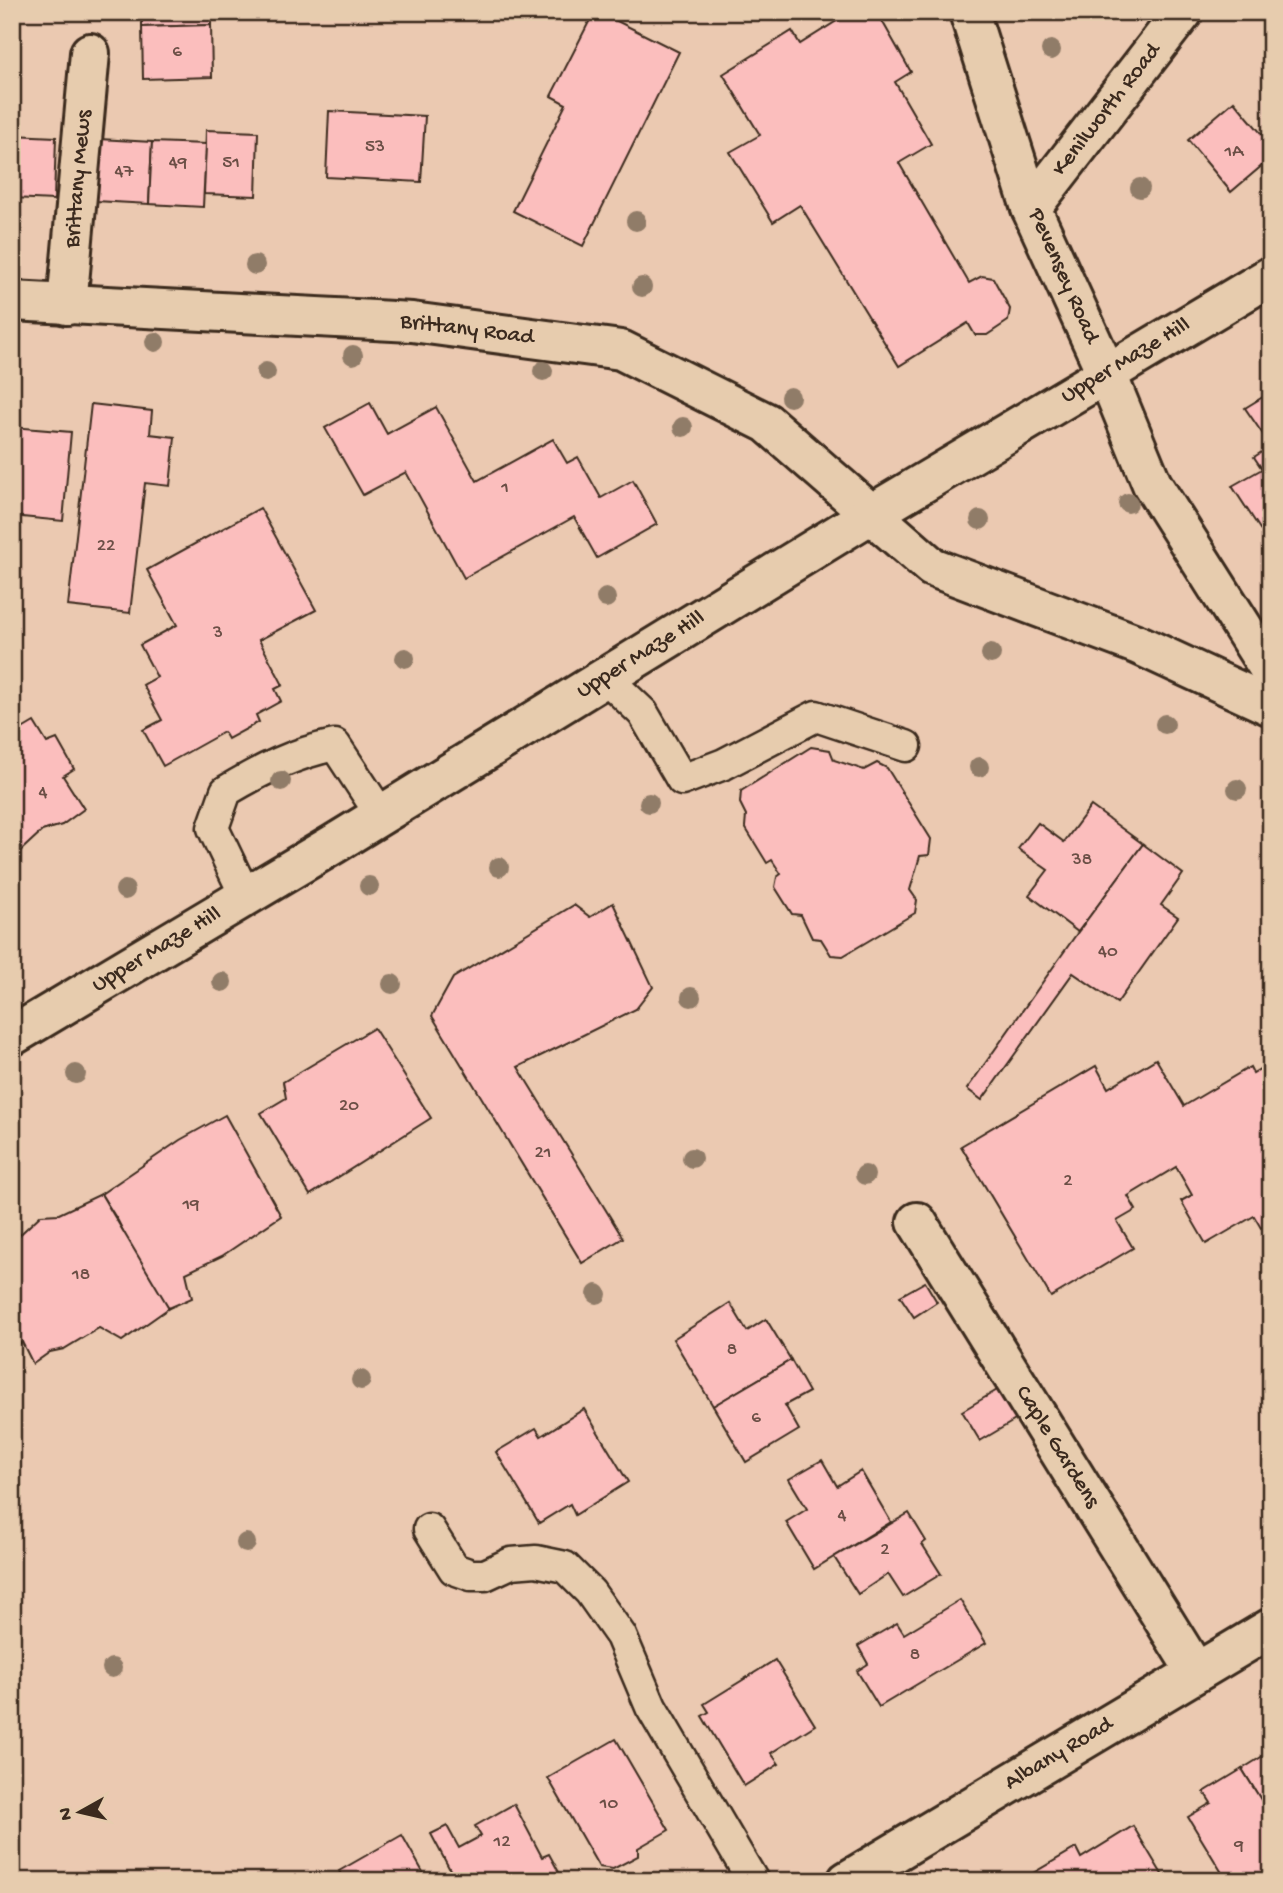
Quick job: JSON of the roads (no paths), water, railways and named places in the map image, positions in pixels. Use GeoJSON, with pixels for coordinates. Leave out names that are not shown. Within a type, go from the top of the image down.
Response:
{"type":"FeatureCollection","features":[{"type":"Feature","properties":{"kind":"street","name":"Pevensey Road"},"geometry":{"type":"LineString","coordinates":[[969,12],[1031,208],[1106,372],[1152,484],[1271,672]]}},
{"type":"Feature","properties":{"kind":"street","name":"Kenilworth Road"},"geometry":{"type":"LineString","coordinates":[[1031,208],[1183,12]]}},
{"type":"Feature","properties":{"kind":"street","name":"Brittany Mews"},"geometry":{"type":"LineString","coordinates":[[67,304],[90,53]]}},
{"type":"Feature","properties":{"kind":"street","name":"Upper Maze Hill"},"geometry":{"type":"LineString","coordinates":[[12,1036],[246,897],[1106,372],[1271,276]]}},
{"type":"Feature","properties":{"kind":"street","name":"Brittany Road"},"geometry":{"type":"LineString","coordinates":[[12,301],[412,322],[621,350],[767,423],[871,514]]}},
{"type":"Feature","properties":{"kind":"street"},"geometry":{"type":"LineString","coordinates":[[871,514],[932,567],[1139,645],[1271,706]]}},
{"type":"Feature","properties":{"kind":"street","name":"Caple Gardens"},"geometry":{"type":"LineString","coordinates":[[918,1223],[1196,1672]]}},
{"type":"Feature","properties":{"kind":"street","name":"Albany Road"},"geometry":{"type":"LineString","coordinates":[[847,1881],[1271,1628]]}},
{"type":"Feature","properties":{"kind":"lane"},"geometry":{"type":"LineString","coordinates":[[605,677],[643,713],[682,780],[724,764],[816,716],[906,747]]}},
{"type":"Feature","properties":{"kind":"lane"},"geometry":{"type":"LineString","coordinates":[[246,897],[213,828],[226,791],[265,767],[314,749],[335,745],[381,815]]}},
{"type":"Feature","properties":{"kind":"lane"},"geometry":{"type":"LineString","coordinates":[[429,1529],[454,1569],[471,1576],[485,1575],[511,1563],[537,1561],[565,1567],[590,1592],[621,1636],[651,1707],[753,1881]]}}]}
